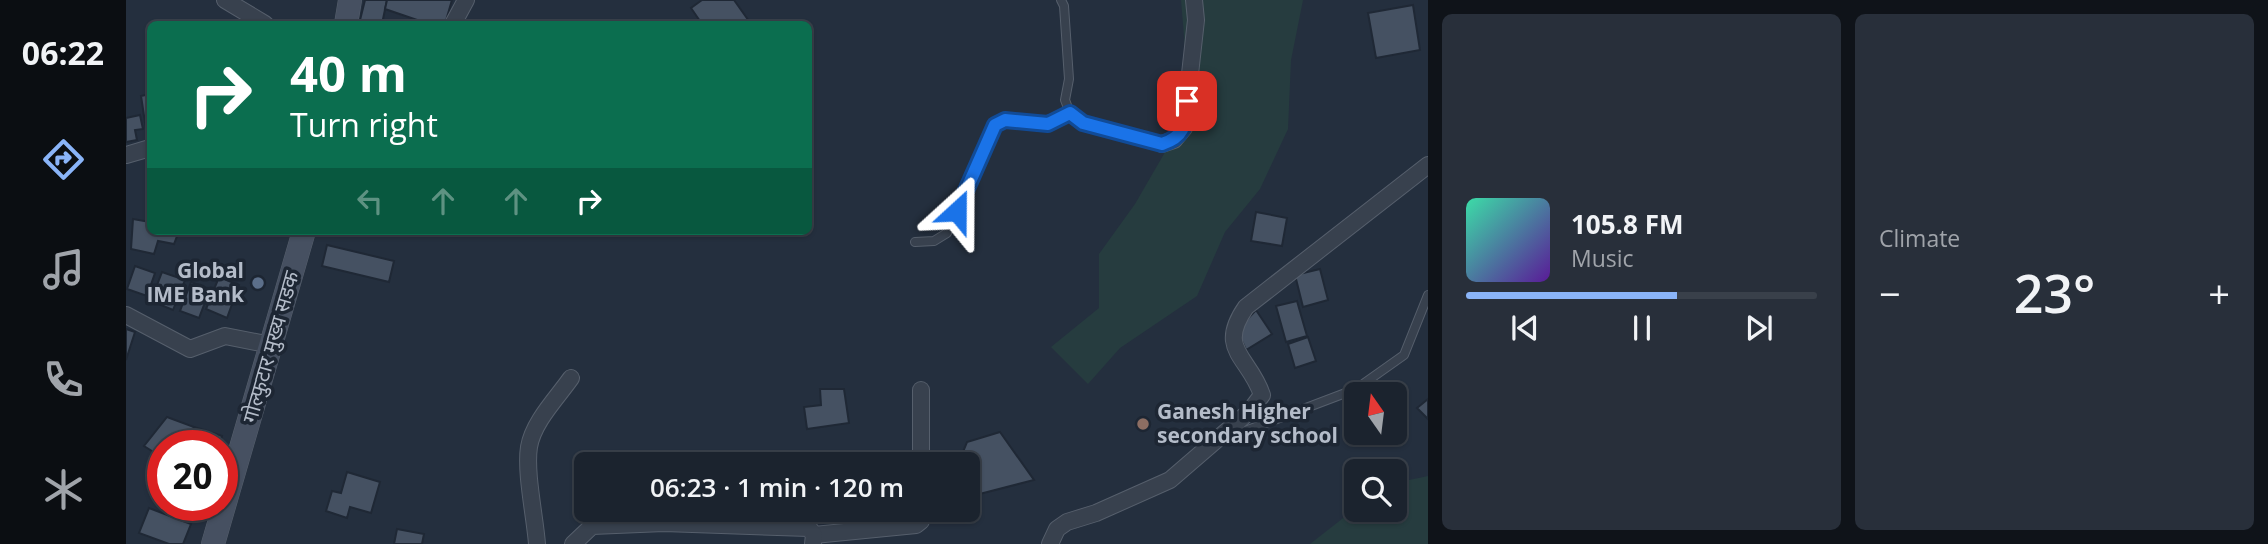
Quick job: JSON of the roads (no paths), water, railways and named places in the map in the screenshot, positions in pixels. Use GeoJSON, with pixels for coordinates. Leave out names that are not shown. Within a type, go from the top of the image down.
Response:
{"type":"FeatureCollection","features":[{"type":"Feature","properties":{"kind":"main road"},"geometry":{"type":"LineString","coordinates":[[346,21],[350,0]]}},
{"type":"Feature","properties":{"kind":"main road","name":"गोल्फुटार मुख्य सडक"},"geometry":{"type":"LineString","coordinates":[[213,544],[303,235]]}},
{"type":"Feature","properties":{"kind":"street"},"geometry":{"type":"LineString","coordinates":[[225,0],[260,21]]}},
{"type":"Feature","properties":{"kind":"street"},"geometry":{"type":"LineString","coordinates":[[455,21],[466,0]]}},
{"type":"Feature","properties":{"kind":"street"},"geometry":{"type":"LineString","coordinates":[[1162,144],[1174,140],[1184,128],[1196,20],[1194,0]]}},
{"type":"Feature","properties":{"kind":"street"},"geometry":{"type":"LineString","coordinates":[[126,155],[147,149]]}},
{"type":"Feature","properties":{"kind":"street"},"geometry":{"type":"LineString","coordinates":[[1050,544],[1057,529],[1067,522],[1096,513],[1170,480],[1250,411],[1262,395],[1258,382],[1236,351],[1233,340],[1235,324],[1246,307],[1428,165]]}},
{"type":"Feature","properties":{"kind":"street"},"geometry":{"type":"LineString","coordinates":[[126,315],[190,349],[225,336],[271,345]]}},
{"type":"Feature","properties":{"kind":"street"},"geometry":{"type":"LineString","coordinates":[[537,544],[529,446],[538,424],[571,378]]}},
{"type":"Feature","properties":{"kind":"street"},"geometry":{"type":"LineString","coordinates":[[921,390],[921,452]]}},
{"type":"Feature","properties":{"kind":"street"},"geometry":{"type":"LineString","coordinates":[[573,544],[592,526],[664,523],[795,527],[809,528],[814,539],[894,536],[919,522]]}},
{"type":"Feature","properties":{"kind":"lane"},"geometry":{"type":"LineString","coordinates":[[1061,0],[1069,79],[1065,100],[1070,113],[1083,123],[1162,144]]}},
{"type":"Feature","properties":{"kind":"lane"},"geometry":{"type":"LineString","coordinates":[[915,242],[934,241],[947,233],[995,125],[1005,120],[1048,124],[1070,113]]}},
{"type":"Feature","properties":{"kind":"lane"},"geometry":{"type":"LineString","coordinates":[[1212,444],[1356,389],[1404,355],[1428,295]]}},
{"type":"Feature","properties":{"kind":"place","name":"Global IME Bank"},"geometry":{"type":"Point","coordinates":[258,283]}},
{"type":"Feature","properties":{"kind":"place","name":"Ganesh Higher secondary school"},"geometry":{"type":"Point","coordinates":[1143,424]}}]}
